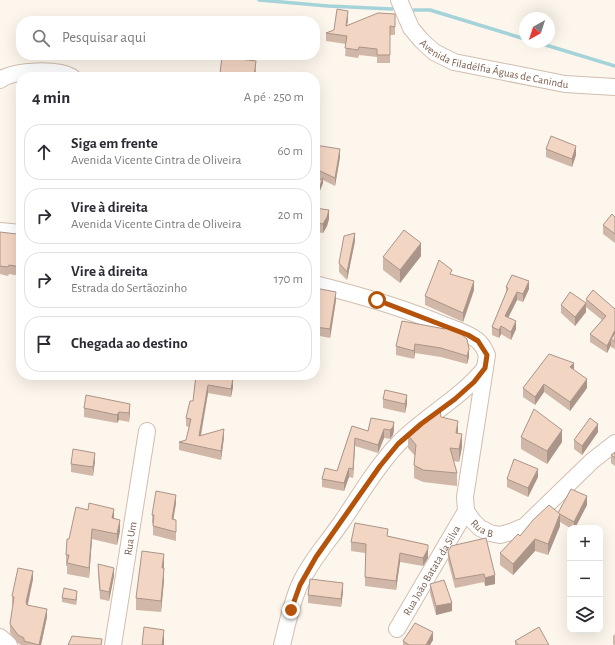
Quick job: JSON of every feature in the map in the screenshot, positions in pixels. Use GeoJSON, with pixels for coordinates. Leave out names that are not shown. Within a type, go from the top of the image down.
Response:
{"type":"FeatureCollection","features":[{"type":"Feature","properties":{"kind":"street","name":"Avenida Filadélfia Águas de Canindu"},"geometry":{"type":"LineString","coordinates":[[399,0],[411,28],[421,40],[434,52],[454,62],[565,84],[615,87]]}},
{"type":"Feature","properties":{"kind":"street"},"geometry":{"type":"LineString","coordinates":[[26,72],[56,72]]}},
{"type":"Feature","properties":{"kind":"street"},"geometry":{"type":"LineString","coordinates":[[0,80],[16,74]]}},
{"type":"Feature","properties":{"kind":"street"},"geometry":{"type":"LineString","coordinates":[[0,231],[16,233]]}},
{"type":"Feature","properties":{"kind":"street","name":"Rua B"},"geometry":{"type":"LineString","coordinates":[[320,284],[377,300],[468,335],[478,341],[483,347],[487,355],[465,497],[466,512],[473,521],[490,533],[500,535],[525,526],[592,461],[615,443]]}},
{"type":"Feature","properties":{"kind":"street"},"geometry":{"type":"LineString","coordinates":[[282,645],[291,610],[300,585],[316,557],[380,466],[398,444],[421,424],[455,399],[474,382],[485,368]]}},
{"type":"Feature","properties":{"kind":"street","name":"Rua Um"},"geometry":{"type":"LineString","coordinates":[[113,645],[148,431]]}},
{"type":"Feature","properties":{"kind":"street","name":"Rua João Batata da Silva"},"geometry":{"type":"LineString","coordinates":[[397,629],[466,512]]}},
{"type":"Feature","properties":{"kind":"street"},"geometry":{"type":"LineString","coordinates":[[0,637],[9,645]]}},
{"type":"Feature","properties":{"kind":"building"},"geometry":{"type":"Polygon","coordinates":[[[337,9],[348,11],[346,26],[378,13],[395,14],[395,27],[390,26],[390,55],[377,55],[377,49],[359,47],[358,50],[345,48],[347,36],[326,33],[334,30],[337,9]]]}},
{"type":"Feature","properties":{"kind":"building"},"geometry":{"type":"Polygon","coordinates":[[[222,60],[256,61],[255,72],[220,72],[222,60]]]}},
{"type":"Feature","properties":{"kind":"building"},"geometry":{"type":"Polygon","coordinates":[[[551,136],[576,146],[572,159],[546,149],[551,136]]]}},
{"type":"Feature","properties":{"kind":"building"},"geometry":{"type":"Polygon","coordinates":[[[320,146],[340,149],[335,178],[320,171],[320,146]]]}},
{"type":"Feature","properties":{"kind":"building"},"geometry":{"type":"Polygon","coordinates":[[[320,209],[329,210],[323,224],[320,224],[320,209]]]}},
{"type":"Feature","properties":{"kind":"building"},"geometry":{"type":"Polygon","coordinates":[[[612,214],[615,217],[615,234],[603,225],[612,214]]]}},
{"type":"Feature","properties":{"kind":"building"},"geometry":{"type":"Polygon","coordinates":[[[404,230],[421,243],[400,270],[383,257],[404,230]]]}},
{"type":"Feature","properties":{"kind":"building"},"geometry":{"type":"Polygon","coordinates":[[[0,232],[16,234],[16,266],[0,266],[0,232]]]}},
{"type":"Feature","properties":{"kind":"building"},"geometry":{"type":"Polygon","coordinates":[[[355,233],[347,272],[339,263],[344,236],[355,233]]]}},
{"type":"Feature","properties":{"kind":"building"},"geometry":{"type":"Polygon","coordinates":[[[439,260],[452,270],[450,274],[474,281],[463,313],[425,296],[439,260]]]}},
{"type":"Feature","properties":{"kind":"building"},"geometry":{"type":"Polygon","coordinates":[[[512,275],[529,281],[523,294],[517,292],[505,316],[516,321],[511,332],[501,326],[499,330],[492,327],[508,288],[506,287],[512,275]]]}},
{"type":"Feature","properties":{"kind":"building"},"geometry":{"type":"Polygon","coordinates":[[[320,289],[336,292],[330,329],[320,328],[320,289]]]}},
{"type":"Feature","properties":{"kind":"building"},"geometry":{"type":"Polygon","coordinates":[[[593,290],[615,309],[615,330],[607,346],[590,334],[606,316],[586,299],[593,290]]]}},
{"type":"Feature","properties":{"kind":"building"},"geometry":{"type":"Polygon","coordinates":[[[570,292],[586,303],[575,317],[561,305],[570,292]]]}},
{"type":"Feature","properties":{"kind":"building"},"geometry":{"type":"Polygon","coordinates":[[[402,321],[445,329],[446,327],[460,333],[467,339],[469,349],[467,356],[441,348],[415,344],[414,351],[396,346],[402,321]]]}},
{"type":"Feature","properties":{"kind":"building"},"geometry":{"type":"Polygon","coordinates":[[[615,333],[615,342],[611,339],[615,333]]]}},
{"type":"Feature","properties":{"kind":"building"},"geometry":{"type":"Polygon","coordinates":[[[549,354],[574,363],[570,367],[587,379],[570,402],[544,384],[535,397],[523,388],[549,354]]]}},
{"type":"Feature","properties":{"kind":"building"},"geometry":{"type":"Polygon","coordinates":[[[195,380],[233,380],[231,389],[208,385],[199,436],[224,429],[221,451],[179,442],[186,440],[191,419],[186,418],[190,401],[193,401],[195,380]]]}},
{"type":"Feature","properties":{"kind":"building"},"geometry":{"type":"Polygon","coordinates":[[[385,390],[407,395],[405,404],[383,399],[385,390]]]}},
{"type":"Feature","properties":{"kind":"building"},"geometry":{"type":"Polygon","coordinates":[[[86,395],[130,404],[129,413],[119,412],[117,415],[84,408],[86,395]]]}},
{"type":"Feature","properties":{"kind":"building"},"geometry":{"type":"Polygon","coordinates":[[[440,408],[441,417],[458,421],[456,433],[462,434],[459,449],[450,448],[457,473],[423,470],[414,465],[416,445],[408,435],[440,408]]]}},
{"type":"Feature","properties":{"kind":"building"},"geometry":{"type":"Polygon","coordinates":[[[534,409],[562,430],[547,451],[521,437],[534,409]]]}},
{"type":"Feature","properties":{"kind":"building"},"geometry":{"type":"Polygon","coordinates":[[[371,418],[394,422],[393,427],[390,430],[384,429],[378,445],[355,438],[353,469],[349,468],[344,483],[322,479],[325,468],[337,471],[352,426],[368,431],[371,418]]]}},
{"type":"Feature","properties":{"kind":"building"},"geometry":{"type":"Polygon","coordinates":[[[590,418],[598,424],[582,446],[574,440],[590,418]]]}},
{"type":"Feature","properties":{"kind":"building"},"geometry":{"type":"Polygon","coordinates":[[[73,449],[95,453],[93,467],[71,464],[73,449]]]}},
{"type":"Feature","properties":{"kind":"building"},"geometry":{"type":"Polygon","coordinates":[[[615,452],[615,458],[611,455],[615,452]]]}},
{"type":"Feature","properties":{"kind":"building"},"geometry":{"type":"Polygon","coordinates":[[[514,459],[538,469],[528,488],[507,479],[514,459]]]}},
{"type":"Feature","properties":{"kind":"building"},"geometry":{"type":"Polygon","coordinates":[[[571,489],[587,496],[574,522],[558,513],[571,489]]]}},
{"type":"Feature","properties":{"kind":"building"},"geometry":{"type":"Polygon","coordinates":[[[156,491],[176,495],[172,519],[176,520],[176,532],[153,526],[154,515],[152,515],[156,491]]]}},
{"type":"Feature","properties":{"kind":"building"},"geometry":{"type":"Polygon","coordinates":[[[89,503],[114,509],[112,518],[120,520],[117,534],[92,529],[89,568],[67,563],[69,555],[66,555],[67,539],[69,539],[76,507],[88,510],[89,503]]]}},
{"type":"Feature","properties":{"kind":"building"},"geometry":{"type":"Polygon","coordinates":[[[549,505],[560,514],[548,544],[535,539],[513,564],[500,553],[518,534],[520,536],[533,520],[549,505]]]}},
{"type":"Feature","properties":{"kind":"building"},"geometry":{"type":"Polygon","coordinates":[[[355,523],[388,529],[387,536],[428,545],[428,549],[423,558],[400,553],[396,581],[365,577],[366,544],[351,542],[355,523]]]}},
{"type":"Feature","properties":{"kind":"building"},"geometry":{"type":"Polygon","coordinates":[[[486,538],[495,575],[485,578],[484,574],[455,579],[448,552],[451,546],[486,538]]]}},
{"type":"Feature","properties":{"kind":"building"},"geometry":{"type":"Polygon","coordinates":[[[142,551],[164,554],[161,601],[136,598],[142,551]]]}},
{"type":"Feature","properties":{"kind":"building"},"geometry":{"type":"Polygon","coordinates":[[[98,564],[114,568],[109,592],[100,590],[98,564]]]}},
{"type":"Feature","properties":{"kind":"building"},"geometry":{"type":"Polygon","coordinates":[[[18,568],[33,571],[26,602],[27,605],[47,609],[39,645],[24,641],[24,638],[18,635],[10,624],[14,597],[12,596],[18,568]]]}},
{"type":"Feature","properties":{"kind":"building"},"geometry":{"type":"Polygon","coordinates":[[[310,579],[343,583],[341,599],[308,595],[310,579]]]}},
{"type":"Feature","properties":{"kind":"building"},"geometry":{"type":"Polygon","coordinates":[[[444,580],[452,603],[436,606],[430,584],[444,580]]]}},
{"type":"Feature","properties":{"kind":"building"},"geometry":{"type":"Polygon","coordinates":[[[64,588],[77,591],[76,600],[62,598],[64,588]]]}},
{"type":"Feature","properties":{"kind":"building"},"geometry":{"type":"Polygon","coordinates":[[[415,623],[433,632],[426,645],[409,645],[403,641],[415,623]]]}},
{"type":"Feature","properties":{"kind":"building"},"geometry":{"type":"Polygon","coordinates":[[[144,627],[164,630],[162,645],[142,645],[144,627]]]}},
{"type":"Feature","properties":{"kind":"building"},"geometry":{"type":"Polygon","coordinates":[[[539,627],[549,645],[518,645],[515,641],[539,627]]]}},
{"type":"Feature","properties":{"kind":"building"},"geometry":{"type":"Polygon","coordinates":[[[72,636],[102,639],[101,645],[68,645],[72,636]]]}},
{"type":"Feature","properties":{"kind":"waterway"},"geometry":{"type":"LineString","coordinates":[[259,0],[328,6],[392,9]]}},
{"type":"Feature","properties":{"kind":"waterway"},"geometry":{"type":"LineString","coordinates":[[414,10],[430,10],[519,37]]}},
{"type":"Feature","properties":{"kind":"waterway"},"geometry":{"type":"LineString","coordinates":[[555,48],[615,66]]}},
{"type":"Feature","properties":{"kind":"route"},"geometry":{"type":"LineString","coordinates":[[291,610],[300,585],[316,557],[380,466],[398,444],[421,424],[455,399],[474,382],[485,368],[487,355],[478,341],[468,335],[436,322],[377,300]]}}]}
